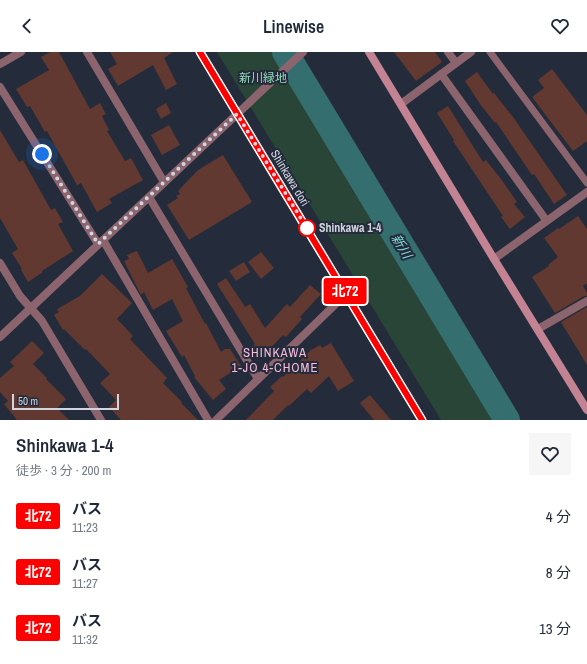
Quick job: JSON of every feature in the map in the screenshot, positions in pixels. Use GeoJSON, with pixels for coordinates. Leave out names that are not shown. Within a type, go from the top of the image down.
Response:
{"type":"FeatureCollection","features":[{"type":"Feature","properties":{"kind":"street"},"geometry":{"type":"LineString","coordinates":[[0,64],[21,52]]}},
{"type":"Feature","properties":{"kind":"street"},"geometry":{"type":"LineString","coordinates":[[87,52],[164,182]]}},
{"type":"Feature","properties":{"kind":"street","name":"Shinkawa dori"},"geometry":{"type":"LineString","coordinates":[[200,52],[422,420]]}},
{"type":"Feature","properties":{"kind":"street"},"geometry":{"type":"LineString","coordinates":[[0,338],[30,308],[303,52]]}},
{"type":"Feature","properties":{"kind":"street"},"geometry":{"type":"LineString","coordinates":[[369,52],[587,410]]}},
{"type":"Feature","properties":{"kind":"street"},"geometry":{"type":"LineString","coordinates":[[448,52],[456,63]]}},
{"type":"Feature","properties":{"kind":"street"},"geometry":{"type":"LineString","coordinates":[[401,104],[471,52]]}},
{"type":"Feature","properties":{"kind":"street"},"geometry":{"type":"LineString","coordinates":[[441,74],[546,220]]}},
{"type":"Feature","properties":{"kind":"street"},"geometry":{"type":"LineString","coordinates":[[0,87],[100,242],[208,420]]}},
{"type":"Feature","properties":{"kind":"street"},"geometry":{"type":"LineString","coordinates":[[494,259],[546,220],[587,192]]}},
{"type":"Feature","properties":{"kind":"street"},"geometry":{"type":"LineString","coordinates":[[148,197],[258,379]]}},
{"type":"Feature","properties":{"kind":"street"},"geometry":{"type":"LineString","coordinates":[[0,263],[20,296],[42,321],[100,420]]}},
{"type":"Feature","properties":{"kind":"street"},"geometry":{"type":"LineString","coordinates":[[216,420],[346,294]]}},
{"type":"Feature","properties":{"kind":"street"},"geometry":{"type":"LineString","coordinates":[[538,329],[587,301]]}},
{"type":"Feature","properties":{"kind":"lane"},"geometry":{"type":"LineString","coordinates":[[490,52],[587,183]]}},
{"type":"Feature","properties":{"kind":"green space","name":"新川緑地"},"geometry":{"type":"Polygon","coordinates":[[[217,52],[277,52],[498,420],[441,420],[217,52]]]}},
{"type":"Feature","properties":{"kind":"building"},"geometry":{"type":"Polygon","coordinates":[[[50,52],[59,52],[90,109],[100,103],[106,114],[102,116],[109,130],[107,131],[125,161],[131,158],[143,180],[109,199],[112,203],[97,212],[81,183],[77,185],[47,131],[45,132],[30,106],[27,107],[16,89],[49,70],[41,57],[50,52]]]}},
{"type":"Feature","properties":{"kind":"building"},"geometry":{"type":"Polygon","coordinates":[[[110,52],[173,52],[164,58],[177,84],[166,90],[153,65],[118,86],[108,69],[117,64],[110,52]]]}},
{"type":"Feature","properties":{"kind":"building"},"geometry":{"type":"Polygon","coordinates":[[[394,52],[435,52],[442,62],[416,81],[394,52]]]}},
{"type":"Feature","properties":{"kind":"building"},"geometry":{"type":"Polygon","coordinates":[[[552,69],[587,115],[587,141],[573,151],[532,97],[544,88],[538,80],[552,69]]]}},
{"type":"Feature","properties":{"kind":"building"},"geometry":{"type":"Polygon","coordinates":[[[477,72],[493,94],[494,93],[513,117],[567,195],[554,204],[534,174],[532,175],[496,122],[495,123],[480,104],[465,81],[477,72]]]}},
{"type":"Feature","properties":{"kind":"building"},"geometry":{"type":"Polygon","coordinates":[[[166,103],[171,113],[161,119],[156,109],[166,103]]]}},
{"type":"Feature","properties":{"kind":"building"},"geometry":{"type":"Polygon","coordinates":[[[448,106],[483,162],[486,160],[501,179],[517,202],[514,204],[525,217],[510,229],[453,141],[454,140],[437,113],[448,106]]]}},
{"type":"Feature","properties":{"kind":"building"},"geometry":{"type":"Polygon","coordinates":[[[169,125],[180,145],[162,155],[151,135],[169,125]]]}},
{"type":"Feature","properties":{"kind":"building"},"geometry":{"type":"Polygon","coordinates":[[[0,130],[19,162],[23,160],[51,210],[55,208],[63,222],[58,224],[73,251],[28,282],[12,253],[18,249],[0,218],[0,130]]]}},
{"type":"Feature","properties":{"kind":"building"},"geometry":{"type":"Polygon","coordinates":[[[223,155],[252,202],[189,240],[167,205],[178,198],[176,196],[180,194],[178,191],[198,170],[223,155]]]}},
{"type":"Feature","properties":{"kind":"building"},"geometry":{"type":"Polygon","coordinates":[[[578,216],[587,229],[587,283],[583,286],[587,296],[584,296],[555,313],[532,277],[549,266],[548,265],[558,257],[544,238],[578,216]]]}},
{"type":"Feature","properties":{"kind":"building"},"geometry":{"type":"Polygon","coordinates":[[[137,251],[148,273],[172,259],[221,352],[225,349],[230,349],[241,366],[219,380],[226,389],[213,400],[194,377],[195,376],[184,355],[182,357],[166,331],[183,321],[172,299],[153,310],[144,292],[141,295],[124,261],[129,259],[127,255],[137,251]]]}},
{"type":"Feature","properties":{"kind":"building"},"geometry":{"type":"Polygon","coordinates":[[[261,252],[274,268],[261,279],[248,262],[261,252]]]}},
{"type":"Feature","properties":{"kind":"building"},"geometry":{"type":"Polygon","coordinates":[[[244,262],[250,272],[236,281],[229,271],[244,262]]]}},
{"type":"Feature","properties":{"kind":"building"},"geometry":{"type":"Polygon","coordinates":[[[102,274],[132,303],[117,319],[133,336],[130,339],[167,378],[163,383],[198,420],[121,420],[109,407],[116,400],[100,383],[110,374],[86,349],[85,350],[64,329],[63,330],[54,315],[59,312],[57,309],[80,296],[102,274]]]}},
{"type":"Feature","properties":{"kind":"building"},"geometry":{"type":"Polygon","coordinates":[[[226,278],[245,307],[250,304],[265,328],[287,304],[290,307],[310,285],[321,294],[300,317],[302,319],[286,337],[283,335],[263,356],[253,347],[255,344],[217,284],[226,278]]]}},
{"type":"Feature","properties":{"kind":"building"},"geometry":{"type":"Polygon","coordinates":[[[587,307],[587,365],[561,322],[587,307]]]}},
{"type":"Feature","properties":{"kind":"building"},"geometry":{"type":"Polygon","coordinates":[[[32,341],[44,353],[33,364],[66,399],[57,408],[69,420],[17,420],[4,404],[8,401],[0,392],[0,378],[14,366],[10,362],[32,341]]]}},
{"type":"Feature","properties":{"kind":"building"},"geometry":{"type":"Polygon","coordinates":[[[331,343],[354,381],[338,391],[329,376],[311,393],[307,389],[273,420],[246,420],[274,391],[270,387],[282,376],[283,377],[311,350],[320,345],[322,348],[331,343]]]}},
{"type":"Feature","properties":{"kind":"building"},"geometry":{"type":"Polygon","coordinates":[[[370,395],[391,420],[374,420],[360,403],[370,395]]]}},
{"type":"Feature","properties":{"kind":"waterway","name":"新川"},"geometry":{"type":"LineString","coordinates":[[285,52],[507,420]]}},
{"type":"Feature","properties":{"kind":"bus line","name":"北72"},"geometry":{"type":"LineString","coordinates":[[200,52],[422,420]]}},
{"type":"Feature","properties":{"kind":"place","name":"Shinkawa 1-4"},"geometry":{"type":"Point","coordinates":[307,228]}},
{"type":"Feature","properties":{"kind":"district","name":"SHINKAWA 1-JO 4-CHOME"},"geometry":{"type":"Point","coordinates":[275,360]}},
{"type":"Feature","properties":{"kind":"route"},"geometry":{"type":"LineString","coordinates":[[42,154],[98,244],[237,114],[308,230],[307,228]]}}]}
